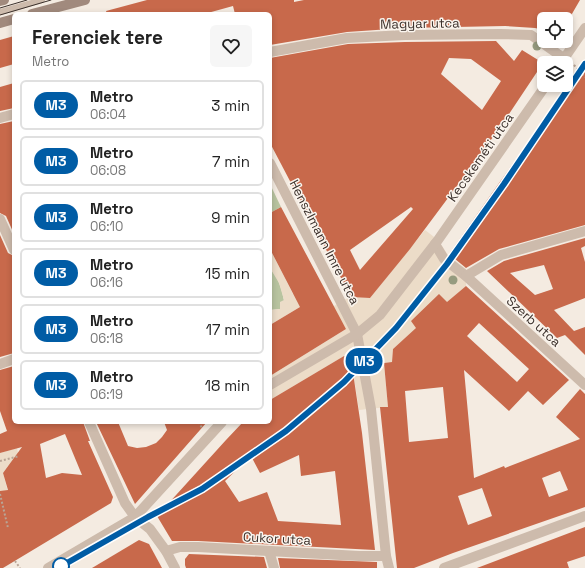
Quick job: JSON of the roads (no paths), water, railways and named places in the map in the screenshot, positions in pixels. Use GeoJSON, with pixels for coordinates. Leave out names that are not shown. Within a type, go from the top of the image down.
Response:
{"type":"FeatureCollection","features":[{"type":"Feature","properties":{"kind":"main road"},"geometry":{"type":"LineString","coordinates":[[0,1],[4,0]]}},
{"type":"Feature","properties":{"kind":"main road"},"geometry":{"type":"LineString","coordinates":[[40,12],[85,0]]}},
{"type":"Feature","properties":{"kind":"main road"},"geometry":{"type":"LineString","coordinates":[[0,23],[12,20]]}},
{"type":"Feature","properties":{"kind":"street"},"geometry":{"type":"LineString","coordinates":[[566,56],[585,28]]}},
{"type":"Feature","properties":{"kind":"street","name":"Magyar utca"},"geometry":{"type":"LineString","coordinates":[[272,52],[347,38],[405,35],[531,35],[557,56]]}},
{"type":"Feature","properties":{"kind":"street","name":"Kecskeméti utca"},"geometry":{"type":"LineString","coordinates":[[272,384],[357,334],[380,315],[435,244],[541,92]]}},
{"type":"Feature","properties":{"kind":"street"},"geometry":{"type":"LineString","coordinates":[[0,118],[12,115]]}},
{"type":"Feature","properties":{"kind":"street","name":"Henszlmann Imre utca"},"geometry":{"type":"LineString","coordinates":[[272,167],[357,334],[371,409],[386,556],[390,568]]}},
{"type":"Feature","properties":{"kind":"street"},"geometry":{"type":"LineString","coordinates":[[0,218],[12,245]]}},
{"type":"Feature","properties":{"kind":"street"},"geometry":{"type":"LineString","coordinates":[[466,276],[501,255],[585,231]]}},
{"type":"Feature","properties":{"kind":"street","name":"Szerb utca"},"geometry":{"type":"LineString","coordinates":[[435,244],[444,259],[466,276],[585,384]]}},
{"type":"Feature","properties":{"kind":"street"},"geometry":{"type":"LineString","coordinates":[[0,364],[12,360]]}},
{"type":"Feature","properties":{"kind":"street"},"geometry":{"type":"LineString","coordinates":[[90,424],[125,503],[136,517],[150,529],[166,551],[175,568]]}},
{"type":"Feature","properties":{"kind":"street"},"geometry":{"type":"LineString","coordinates":[[48,568],[136,517],[220,424]]}},
{"type":"Feature","properties":{"kind":"street"},"geometry":{"type":"LineString","coordinates":[[444,568],[585,516]]}},
{"type":"Feature","properties":{"kind":"street","name":"Cukor utca"},"geometry":{"type":"LineString","coordinates":[[166,551],[180,547],[198,547],[359,556],[386,556]]}},
{"type":"Feature","properties":{"kind":"street"},"geometry":{"type":"LineString","coordinates":[[269,551],[274,568]]}},
{"type":"Feature","properties":{"kind":"lane"},"geometry":{"type":"LineString","coordinates":[[0,12],[42,0]]}},
{"type":"Feature","properties":{"kind":"tram line"},"geometry":{"type":"LineString","coordinates":[[0,8],[27,0]]}},
{"type":"Feature","properties":{"kind":"tram line"},"geometry":{"type":"LineString","coordinates":[[0,15],[51,0]]}},
{"type":"Feature","properties":{"kind":"metro line","name":"M3"},"geometry":{"type":"LineString","coordinates":[[58,568],[148,517],[202,489],[286,431],[344,382],[396,328],[447,264],[504,184],[585,64]]}}]}
